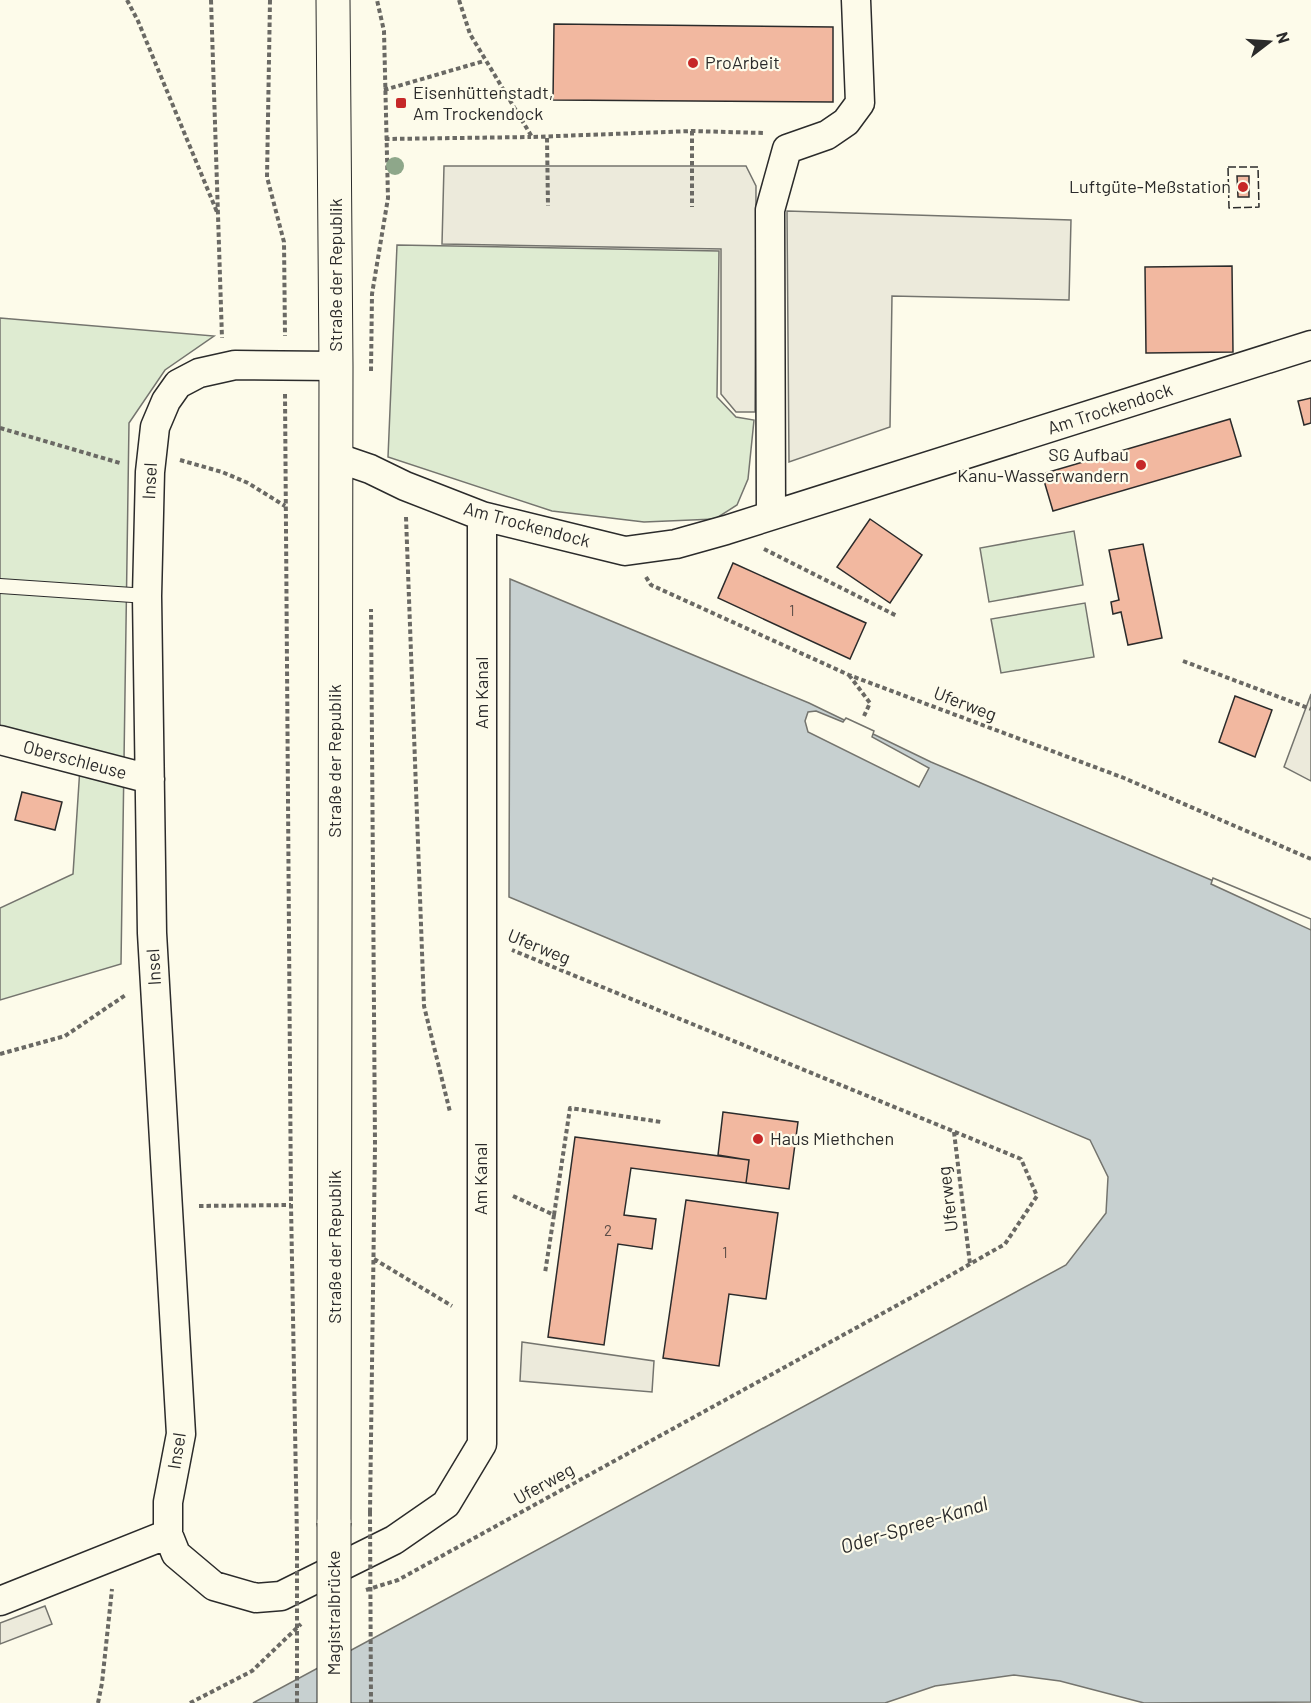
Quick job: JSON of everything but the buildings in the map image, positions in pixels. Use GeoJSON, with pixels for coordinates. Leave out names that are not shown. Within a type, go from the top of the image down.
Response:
{"type":"FeatureCollection","features":[{"type":"Feature","properties":{"kind":"main road","name":"Straße der Republik"},"geometry":{"type":"LineString","coordinates":[[333,0],[336,366],[334,1523]]}},
{"type":"Feature","properties":{"kind":"main road","name":"Magistralbrücke"},"geometry":{"type":"LineString","coordinates":[[334,1523],[334,1703]]}},
{"type":"Feature","properties":{"kind":"street"},"geometry":{"type":"LineString","coordinates":[[771,515],[770,210],[787,149],[827,135],[846,123],[860,103],[856,0]]}},
{"type":"Feature","properties":{"kind":"street","name":"Am Trockendock"},"geometry":{"type":"LineString","coordinates":[[335,457],[370,469],[405,486],[482,516],[626,551],[676,544],[726,530],[1311,345]]}},
{"type":"Feature","properties":{"kind":"street","name":"Insel"},"geometry":{"type":"LineString","coordinates":[[168,1534],[168,1502],[182,1434],[154,975],[147,596],[151,463],[155,427],[166,401],[178,384],[199,373],[235,365],[336,366]]}},
{"type":"Feature","properties":{"kind":"street","name":"Am Kanal"},"geometry":{"type":"LineString","coordinates":[[168,1534],[176,1554],[214,1586],[256,1598],[281,1596],[394,1540],[446,1504],[482,1444],[482,516]]}},
{"type":"Feature","properties":{"kind":"street","name":"Oberschleuse"},"geometry":{"type":"LineString","coordinates":[[0,740],[150,779]]}},
{"type":"Feature","properties":{"kind":"street"},"geometry":{"type":"LineString","coordinates":[[0,1601],[168,1534]]}},
{"type":"Feature","properties":{"kind":"lane"},"geometry":{"type":"LineString","coordinates":[[0,586],[147,596]]}},
{"type":"Feature","properties":{"kind":"path"},"geometry":{"type":"LineString","coordinates":[[127,0],[218,214]]}},
{"type":"Feature","properties":{"kind":"path"},"geometry":{"type":"LineString","coordinates":[[211,0],[223,368]]}},
{"type":"Feature","properties":{"kind":"path"},"geometry":{"type":"LineString","coordinates":[[270,0],[267,177],[285,242],[291,1205],[297,1539],[297,1703]]}},
{"type":"Feature","properties":{"kind":"path"},"geometry":{"type":"LineString","coordinates":[[371,376],[372,294],[388,198],[384,31],[377,0]]}},
{"type":"Feature","properties":{"kind":"path"},"geometry":{"type":"LineString","coordinates":[[459,0],[470,34],[484,61],[532,137]]}},
{"type":"Feature","properties":{"kind":"path"},"geometry":{"type":"LineString","coordinates":[[384,90],[484,61]]}},
{"type":"Feature","properties":{"kind":"path"},"geometry":{"type":"LineString","coordinates":[[385,139],[547,138],[692,131],[771,134]]}},
{"type":"Feature","properties":{"kind":"path"},"geometry":{"type":"LineString","coordinates":[[692,131],[692,207]]}},
{"type":"Feature","properties":{"kind":"path"},"geometry":{"type":"LineString","coordinates":[[547,138],[548,206]]}},
{"type":"Feature","properties":{"kind":"path"},"geometry":{"type":"LineString","coordinates":[[0,428],[151,463],[174,458],[222,472],[248,483],[286,506]]}},
{"type":"Feature","properties":{"kind":"path"},"geometry":{"type":"LineString","coordinates":[[405,486],[424,1006],[452,1120]]}},
{"type":"Feature","properties":{"kind":"path"},"geometry":{"type":"LineString","coordinates":[[726,530],[897,616]]}},
{"type":"Feature","properties":{"kind":"path","name":"Uferweg"},"geometry":{"type":"LineString","coordinates":[[626,551],[642,569],[651,585],[849,675],[1124,778],[1311,859]]}},
{"type":"Feature","properties":{"kind":"path"},"geometry":{"type":"LineString","coordinates":[[371,599],[375,1145],[370,1512],[371,1703]]}},
{"type":"Feature","properties":{"kind":"path"},"geometry":{"type":"LineString","coordinates":[[1183,661],[1311,709]]}},
{"type":"Feature","properties":{"kind":"path"},"geometry":{"type":"LineString","coordinates":[[849,675],[870,703],[864,716]]}},
{"type":"Feature","properties":{"kind":"path","name":"Uferweg"},"geometry":{"type":"LineString","coordinates":[[365,1591],[398,1580],[1005,1244],[1037,1196],[1021,1159],[481,937]]}},
{"type":"Feature","properties":{"kind":"path"},"geometry":{"type":"LineString","coordinates":[[0,1054],[65,1036],[154,975]]}},
{"type":"Feature","properties":{"kind":"path"},"geometry":{"type":"LineString","coordinates":[[545,1273],[570,1107],[661,1122]]}},
{"type":"Feature","properties":{"kind":"path","name":"Uferweg"},"geometry":{"type":"LineString","coordinates":[[954,1131],[970,1264]]}},
{"type":"Feature","properties":{"kind":"path"},"geometry":{"type":"LineString","coordinates":[[481,1163],[514,1197],[554,1215]]}},
{"type":"Feature","properties":{"kind":"path"},"geometry":{"type":"LineString","coordinates":[[168,1206],[291,1205]]}},
{"type":"Feature","properties":{"kind":"path"},"geometry":{"type":"LineString","coordinates":[[374,1259],[482,1323]]}},
{"type":"Feature","properties":{"kind":"path"},"geometry":{"type":"LineString","coordinates":[[98,1703],[115,1555]]}},
{"type":"Feature","properties":{"kind":"path"},"geometry":{"type":"LineString","coordinates":[[290,1615],[300,1611]]}},
{"type":"Feature","properties":{"kind":"path"},"geometry":{"type":"LineString","coordinates":[[190,1703],[252,1671],[306,1619]]}},
{"type":"Feature","properties":{"kind":"green space"},"geometry":{"type":"Polygon","coordinates":[[[397,245],[719,251],[717,397],[736,417],[754,420],[748,479],[737,505],[715,519],[644,522],[552,511],[388,457],[397,245]]]}},
{"type":"Feature","properties":{"kind":"green space"},"geometry":{"type":"Polygon","coordinates":[[[0,318],[214,336],[165,370],[129,423],[121,964],[0,1000],[0,908],[73,874],[81,752],[0,730],[0,318]]]}},
{"type":"Feature","properties":{"kind":"green space"},"geometry":{"type":"Polygon","coordinates":[[[1074,531],[1083,585],[989,602],[980,548],[1074,531]]]}},
{"type":"Feature","properties":{"kind":"green space"},"geometry":{"type":"Polygon","coordinates":[[[1085,603],[1094,657],[1001,673],[991,619],[1085,603]]]}},
{"type":"Feature","properties":{"kind":"shaded area"},"geometry":{"type":"Polygon","coordinates":[[[444,166],[746,166],[756,186],[755,412],[736,412],[721,394],[721,249],[442,244],[444,166]]]}},
{"type":"Feature","properties":{"kind":"shaded area"},"geometry":{"type":"Polygon","coordinates":[[[787,211],[1071,220],[1069,300],[892,296],[890,427],[789,462],[787,211]]]}},
{"type":"Feature","properties":{"kind":"shaded area"},"geometry":{"type":"Polygon","coordinates":[[[1311,694],[1311,781],[1284,767],[1311,694]]]}},
{"type":"Feature","properties":{"kind":"shaded area"},"geometry":{"type":"Polygon","coordinates":[[[522,1342],[654,1361],[652,1392],[520,1381],[522,1342]]]}},
{"type":"Feature","properties":{"kind":"shaded area"},"geometry":{"type":"Polygon","coordinates":[[[45,1606],[52,1624],[0,1644],[0,1623],[45,1606]]]}},
{"type":"Feature","properties":{"kind":"water","name":"Oder-Spree-Kanal"},"geometry":{"type":"Polygon","coordinates":[[[510,579],[809,703],[931,762],[1311,922],[1311,1702],[1144,1703],[1060,1681],[1014,1675],[935,1686],[885,1703],[253,1703],[1066,1265],[1106,1213],[1108,1177],[1090,1140],[509,897],[510,579]]]}},
{"type":"Feature","properties":{"kind":"pier"},"geometry":{"type":"Polygon","coordinates":[[[816,711],[843,722],[846,718],[874,731],[872,737],[929,768],[919,787],[808,732],[805,721],[808,712],[816,711]]]}},
{"type":"Feature","properties":{"kind":"pier"},"geometry":{"type":"Polygon","coordinates":[[[1213,878],[1311,919],[1311,930],[1211,884],[1213,878]]]}},
{"type":"Feature","properties":{"kind":"fence"},"geometry":{"type":"LineString","coordinates":[[1228,167],[1258,167],[1259,207],[1229,208],[1228,167]]}},
{"type":"Feature","properties":{"kind":"place","name":"ProArbeit"},"geometry":{"type":"Point","coordinates":[693,63]}},
{"type":"Feature","properties":{"kind":"place","name":"Eisenhüttenstadt, Am Trockendock"},"geometry":{"type":"Point","coordinates":[401,103]}},
{"type":"Feature","properties":{"kind":"place","name":"Luftgüte-Meßstation"},"geometry":{"type":"Point","coordinates":[1243,187]}},
{"type":"Feature","properties":{"kind":"place","name":"SG Aufbau Kanu-Wasserwandern"},"geometry":{"type":"Point","coordinates":[1141,465]}},
{"type":"Feature","properties":{"kind":"place","name":"Haus Miethchen"},"geometry":{"type":"Point","coordinates":[758,1139]}}]}
